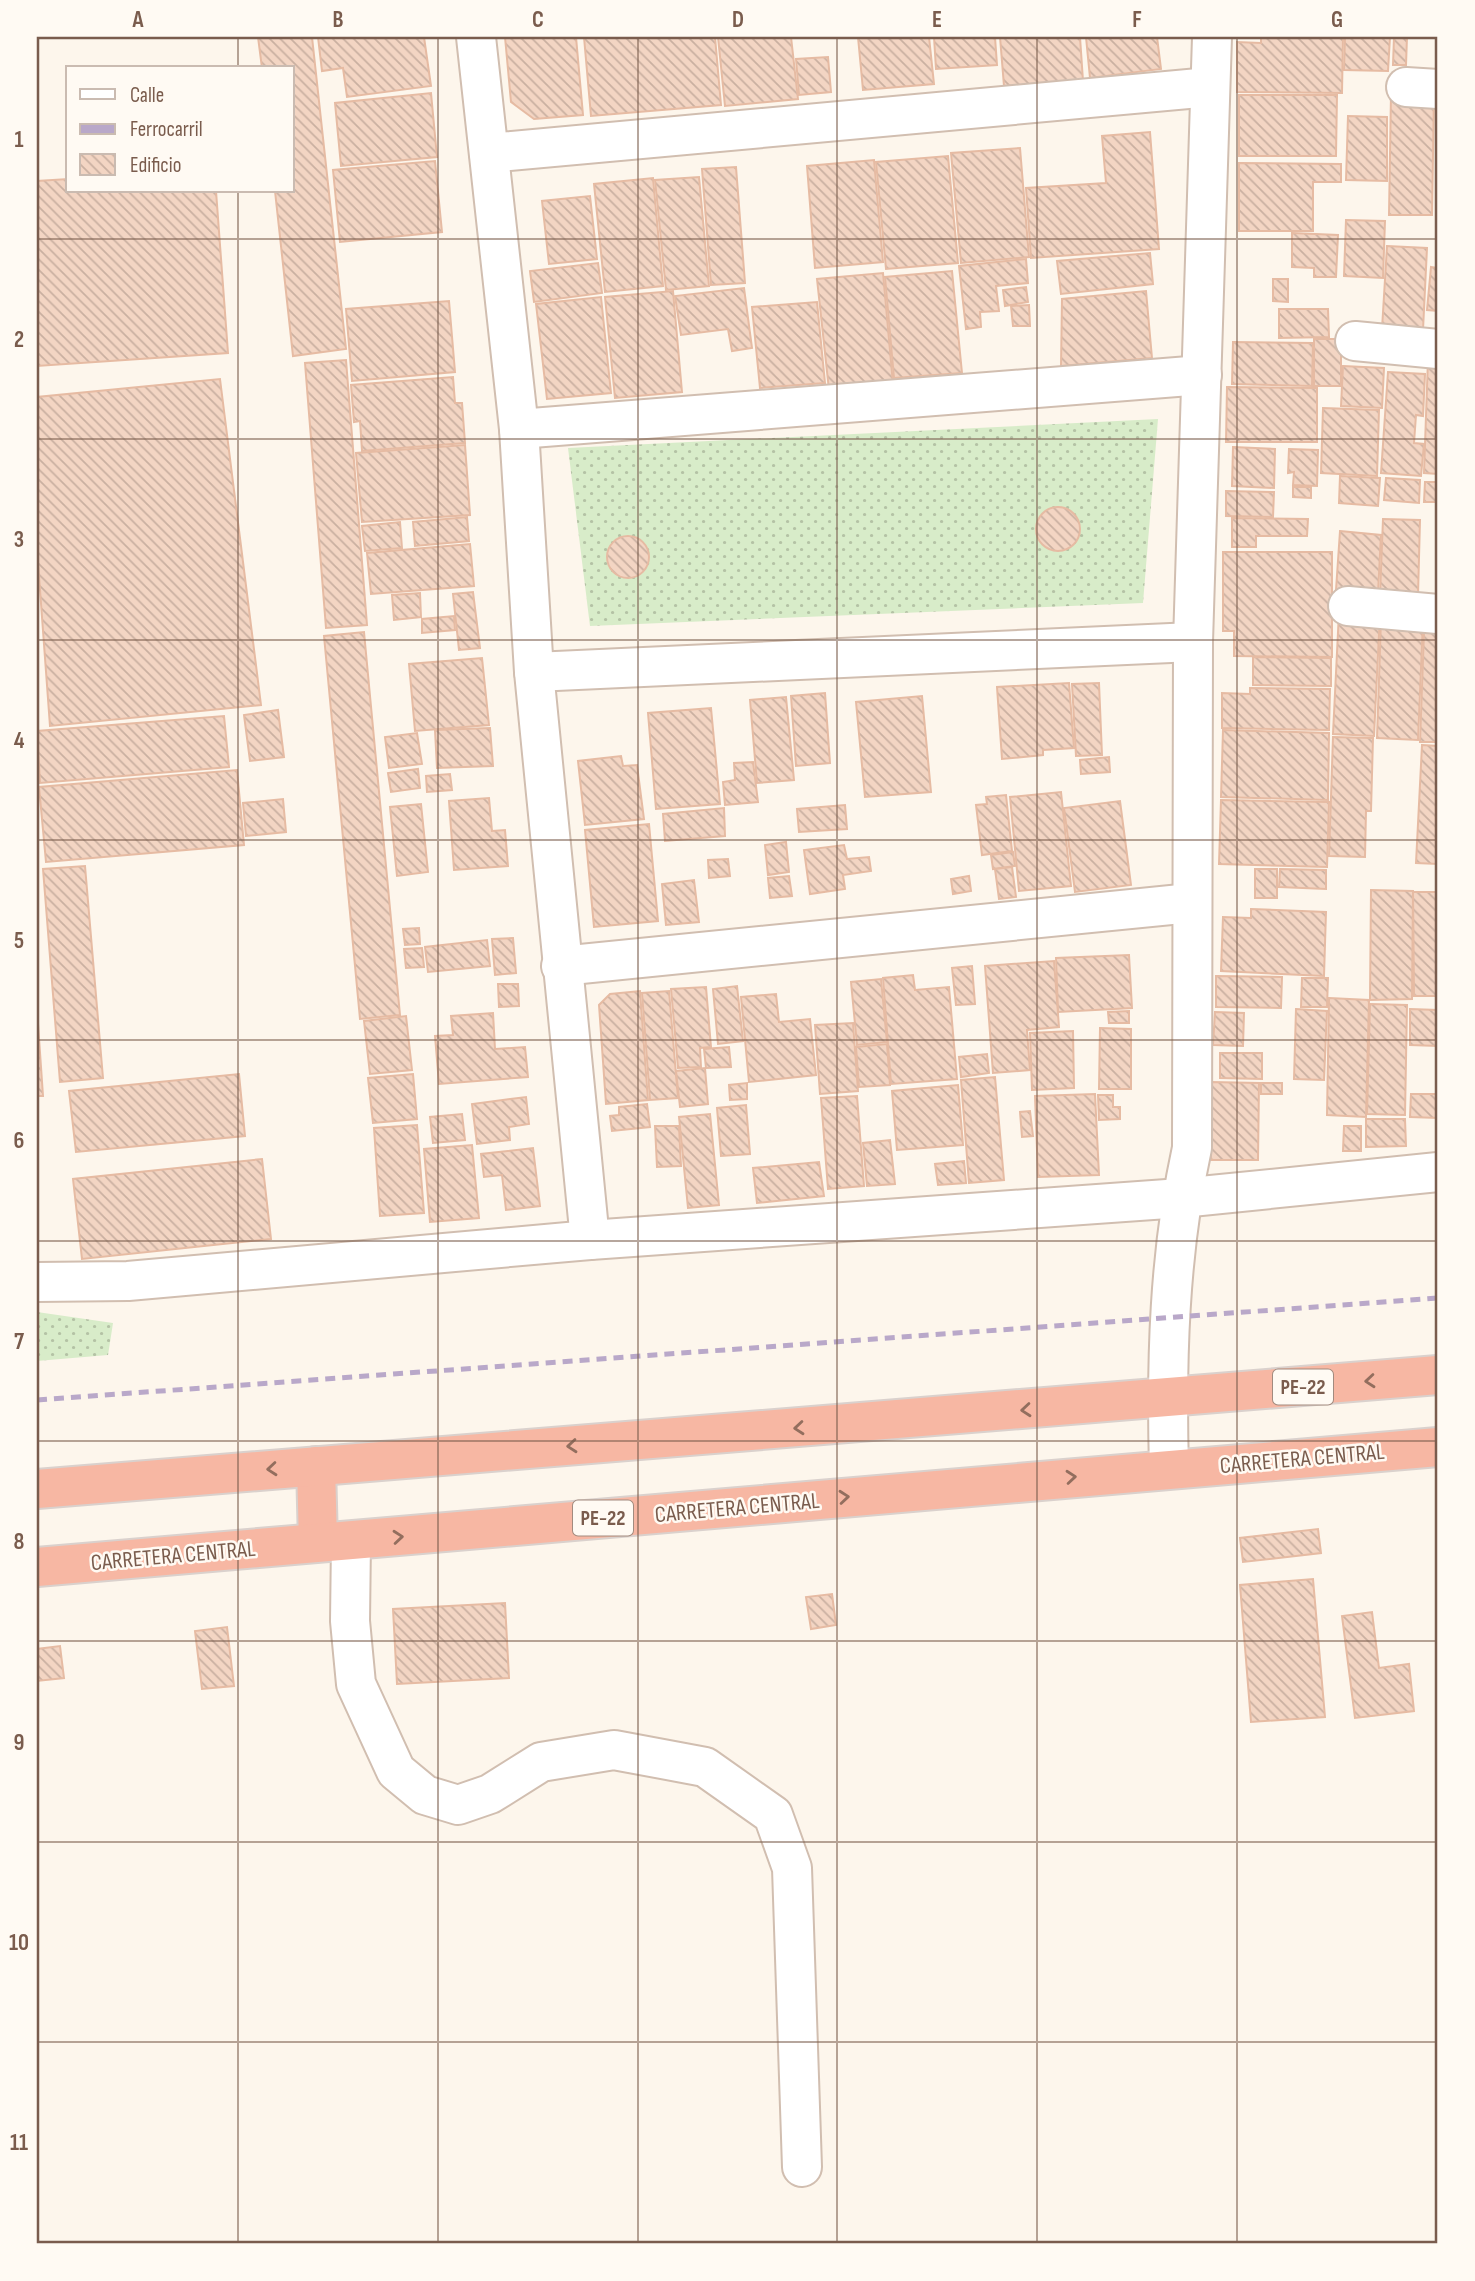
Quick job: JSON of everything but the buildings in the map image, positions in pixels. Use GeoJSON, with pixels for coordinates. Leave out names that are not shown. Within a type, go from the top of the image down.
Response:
{"type":"FeatureCollection","features":[{"type":"Feature","properties":{"kind":"highway","name":"PE-22"},"geometry":{"type":"LineString","coordinates":[[37,1489],[1438,1376]]}},
{"type":"Feature","properties":{"kind":"highway","name":"CARRETERA CENTRAL"},"geometry":{"type":"LineString","coordinates":[[37,1567],[1438,1447]]}},
{"type":"Feature","properties":{"kind":"highway"},"geometry":{"type":"LineString","coordinates":[[316,1466],[334,1541]]}},
{"type":"Feature","properties":{"kind":"street"},"geometry":{"type":"LineString","coordinates":[[476,37],[519,429],[534,672],[590,1240]]}},
{"type":"Feature","properties":{"kind":"street"},"geometry":{"type":"LineString","coordinates":[[1169,1469],[1169,1318],[1181,1198],[1192,1148],[1194,642],[1212,37]]}},
{"type":"Feature","properties":{"kind":"street"},"geometry":{"type":"LineString","coordinates":[[489,153],[1210,86]]}},
{"type":"Feature","properties":{"kind":"street"},"geometry":{"type":"LineString","coordinates":[[1355,341],[1438,349]]}},
{"type":"Feature","properties":{"kind":"street"},"geometry":{"type":"LineString","coordinates":[[519,429],[1202,375]]}},
{"type":"Feature","properties":{"kind":"street"},"geometry":{"type":"LineString","coordinates":[[1348,606],[1438,614]]}},
{"type":"Feature","properties":{"kind":"street"},"geometry":{"type":"LineString","coordinates":[[534,672],[1194,642]]}},
{"type":"Feature","properties":{"kind":"street"},"geometry":{"type":"LineString","coordinates":[[562,966],[1191,903]]}},
{"type":"Feature","properties":{"kind":"street"},"geometry":{"type":"LineString","coordinates":[[37,1282],[128,1281],[590,1240],[1181,1198],[1438,1172]]}},
{"type":"Feature","properties":{"kind":"street"},"geometry":{"type":"LineString","coordinates":[[334,1541],[351,1621],[356,1684],[396,1771],[425,1795],[458,1805],[490,1794],[541,1762],[614,1750],[705,1767],[773,1815],[792,1868],[802,2167]]}},
{"type":"Feature","properties":{"kind":"green space"},"geometry":{"type":"Polygon","coordinates":[[[1158,419],[1143,603],[590,626],[568,448],[1158,419]]]}},
{"type":"Feature","properties":{"kind":"green space"},"geometry":{"type":"Polygon","coordinates":[[[37,1312],[113,1323],[108,1355],[37,1361],[37,1312]]]}},
{"type":"Feature","properties":{"kind":"railway"},"geometry":{"type":"LineString","coordinates":[[37,1400],[1438,1298]]}}]}
